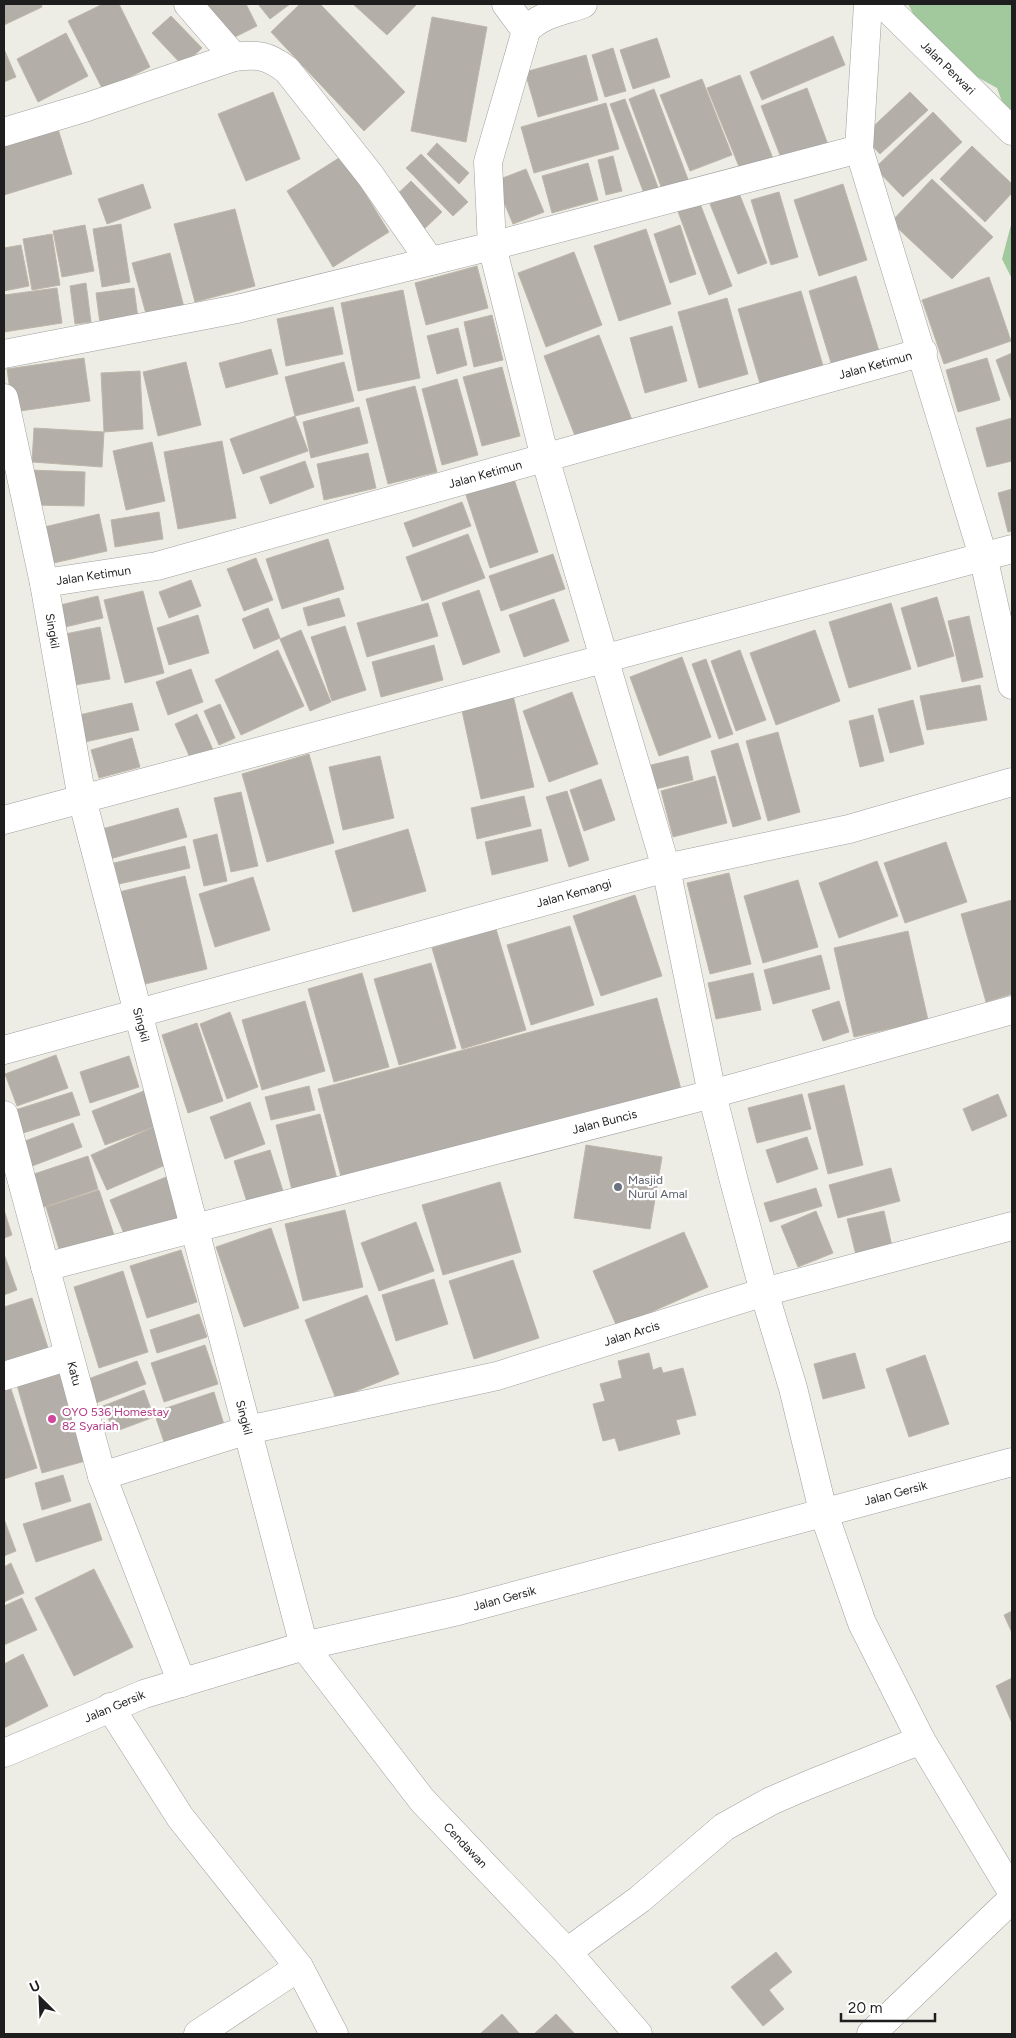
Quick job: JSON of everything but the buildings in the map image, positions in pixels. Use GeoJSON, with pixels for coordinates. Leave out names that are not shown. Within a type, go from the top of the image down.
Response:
{"type":"FeatureCollection","features":[{"type":"Feature","properties":{"kind":"street"},"geometry":{"type":"LineString","coordinates":[[188,4],[234,56]]}},
{"type":"Feature","properties":{"kind":"street"},"geometry":{"type":"LineString","coordinates":[[506,4],[526,32]]}},
{"type":"Feature","properties":{"kind":"street"},"geometry":{"type":"LineString","coordinates":[[583,4],[539,20],[531,24],[526,32],[488,162],[492,246],[545,458],[666,868],[712,1094],[764,1292],[793,1388],[823,1511],[862,1623],[921,1740],[1012,1892]]}},
{"type":"Feature","properties":{"kind":"street"},"geometry":{"type":"LineString","coordinates":[[868,4],[859,149],[983,556],[1012,685]]}},
{"type":"Feature","properties":{"kind":"street","name":"Jalan Perwari"},"geometry":{"type":"LineString","coordinates":[[883,4],[1012,131]]}},
{"type":"Feature","properties":{"kind":"street"},"geometry":{"type":"LineString","coordinates":[[4,132],[87,107],[234,56],[254,55],[272,58],[287,70],[370,175],[430,261]]}},
{"type":"Feature","properties":{"kind":"street"},"geometry":{"type":"LineString","coordinates":[[4,354],[237,309],[492,246],[859,149]]}},
{"type":"Feature","properties":{"kind":"street","name":"Jalan Ketimun"},"geometry":{"type":"LineString","coordinates":[[44,583],[157,566],[922,352]]}},
{"type":"Feature","properties":{"kind":"street","name":"Singkil"},"geometry":{"type":"LineString","coordinates":[[4,398],[8,431],[44,583],[82,799],[304,1646]]}},
{"type":"Feature","properties":{"kind":"street"},"geometry":{"type":"LineString","coordinates":[[4,820],[1012,549]]}},
{"type":"Feature","properties":{"kind":"street","name":"Jalan Kemangi"},"geometry":{"type":"LineString","coordinates":[[4,1050],[666,868],[848,828],[1012,782]]}},
{"type":"Feature","properties":{"kind":"street","name":"Jalan Buncis"},"geometry":{"type":"LineString","coordinates":[[45,1267],[712,1094],[1012,1010]]}},
{"type":"Feature","properties":{"kind":"street","name":"Katu"},"geometry":{"type":"LineString","coordinates":[[4,1115],[102,1476],[182,1683]]}},
{"type":"Feature","properties":{"kind":"street","name":"Jalan Arcis"},"geometry":{"type":"LineString","coordinates":[[102,1476],[248,1430],[497,1376],[764,1292],[1012,1226]]}},
{"type":"Feature","properties":{"kind":"street"},"geometry":{"type":"LineString","coordinates":[[4,1376],[69,1356]]}},
{"type":"Feature","properties":{"kind":"street","name":"Jalan Gersik"},"geometry":{"type":"LineString","coordinates":[[4,1753],[144,1694],[304,1646],[458,1611],[823,1511],[1012,1462]]}},
{"type":"Feature","properties":{"kind":"street","name":"Cendawan"},"geometry":{"type":"LineString","coordinates":[[304,1646],[422,1800],[567,1952],[638,2034]]}},
{"type":"Feature","properties":{"kind":"street"},"geometry":{"type":"LineString","coordinates":[[110,1708],[180,1817],[299,1967],[334,2034]]}},
{"type":"Feature","properties":{"kind":"street"},"geometry":{"type":"LineString","coordinates":[[567,1952],[640,1898],[724,1827],[771,1801],[921,1740]]}},
{"type":"Feature","properties":{"kind":"street"},"geometry":{"type":"LineString","coordinates":[[886,2029],[1012,1899]]}},
{"type":"Feature","properties":{"kind":"street"},"geometry":{"type":"LineString","coordinates":[[198,2034],[299,1967]]}},
{"type":"Feature","properties":{"kind":"green space"},"geometry":{"type":"Polygon","coordinates":[[[908,4],[1012,4],[1012,129],[997,88],[957,66],[917,21],[908,4]]]}},
{"type":"Feature","properties":{"kind":"green space"},"geometry":{"type":"Polygon","coordinates":[[[1012,221],[1012,279],[1002,259],[1012,221]]]}},
{"type":"Feature","properties":{"kind":"place","name":"Masjid Nurul Amal"},"geometry":{"type":"Point","coordinates":[618,1187]}},
{"type":"Feature","properties":{"kind":"place","name":"OYO 536 Homestay 82 Syariah"},"geometry":{"type":"Point","coordinates":[52,1419]}}]}
